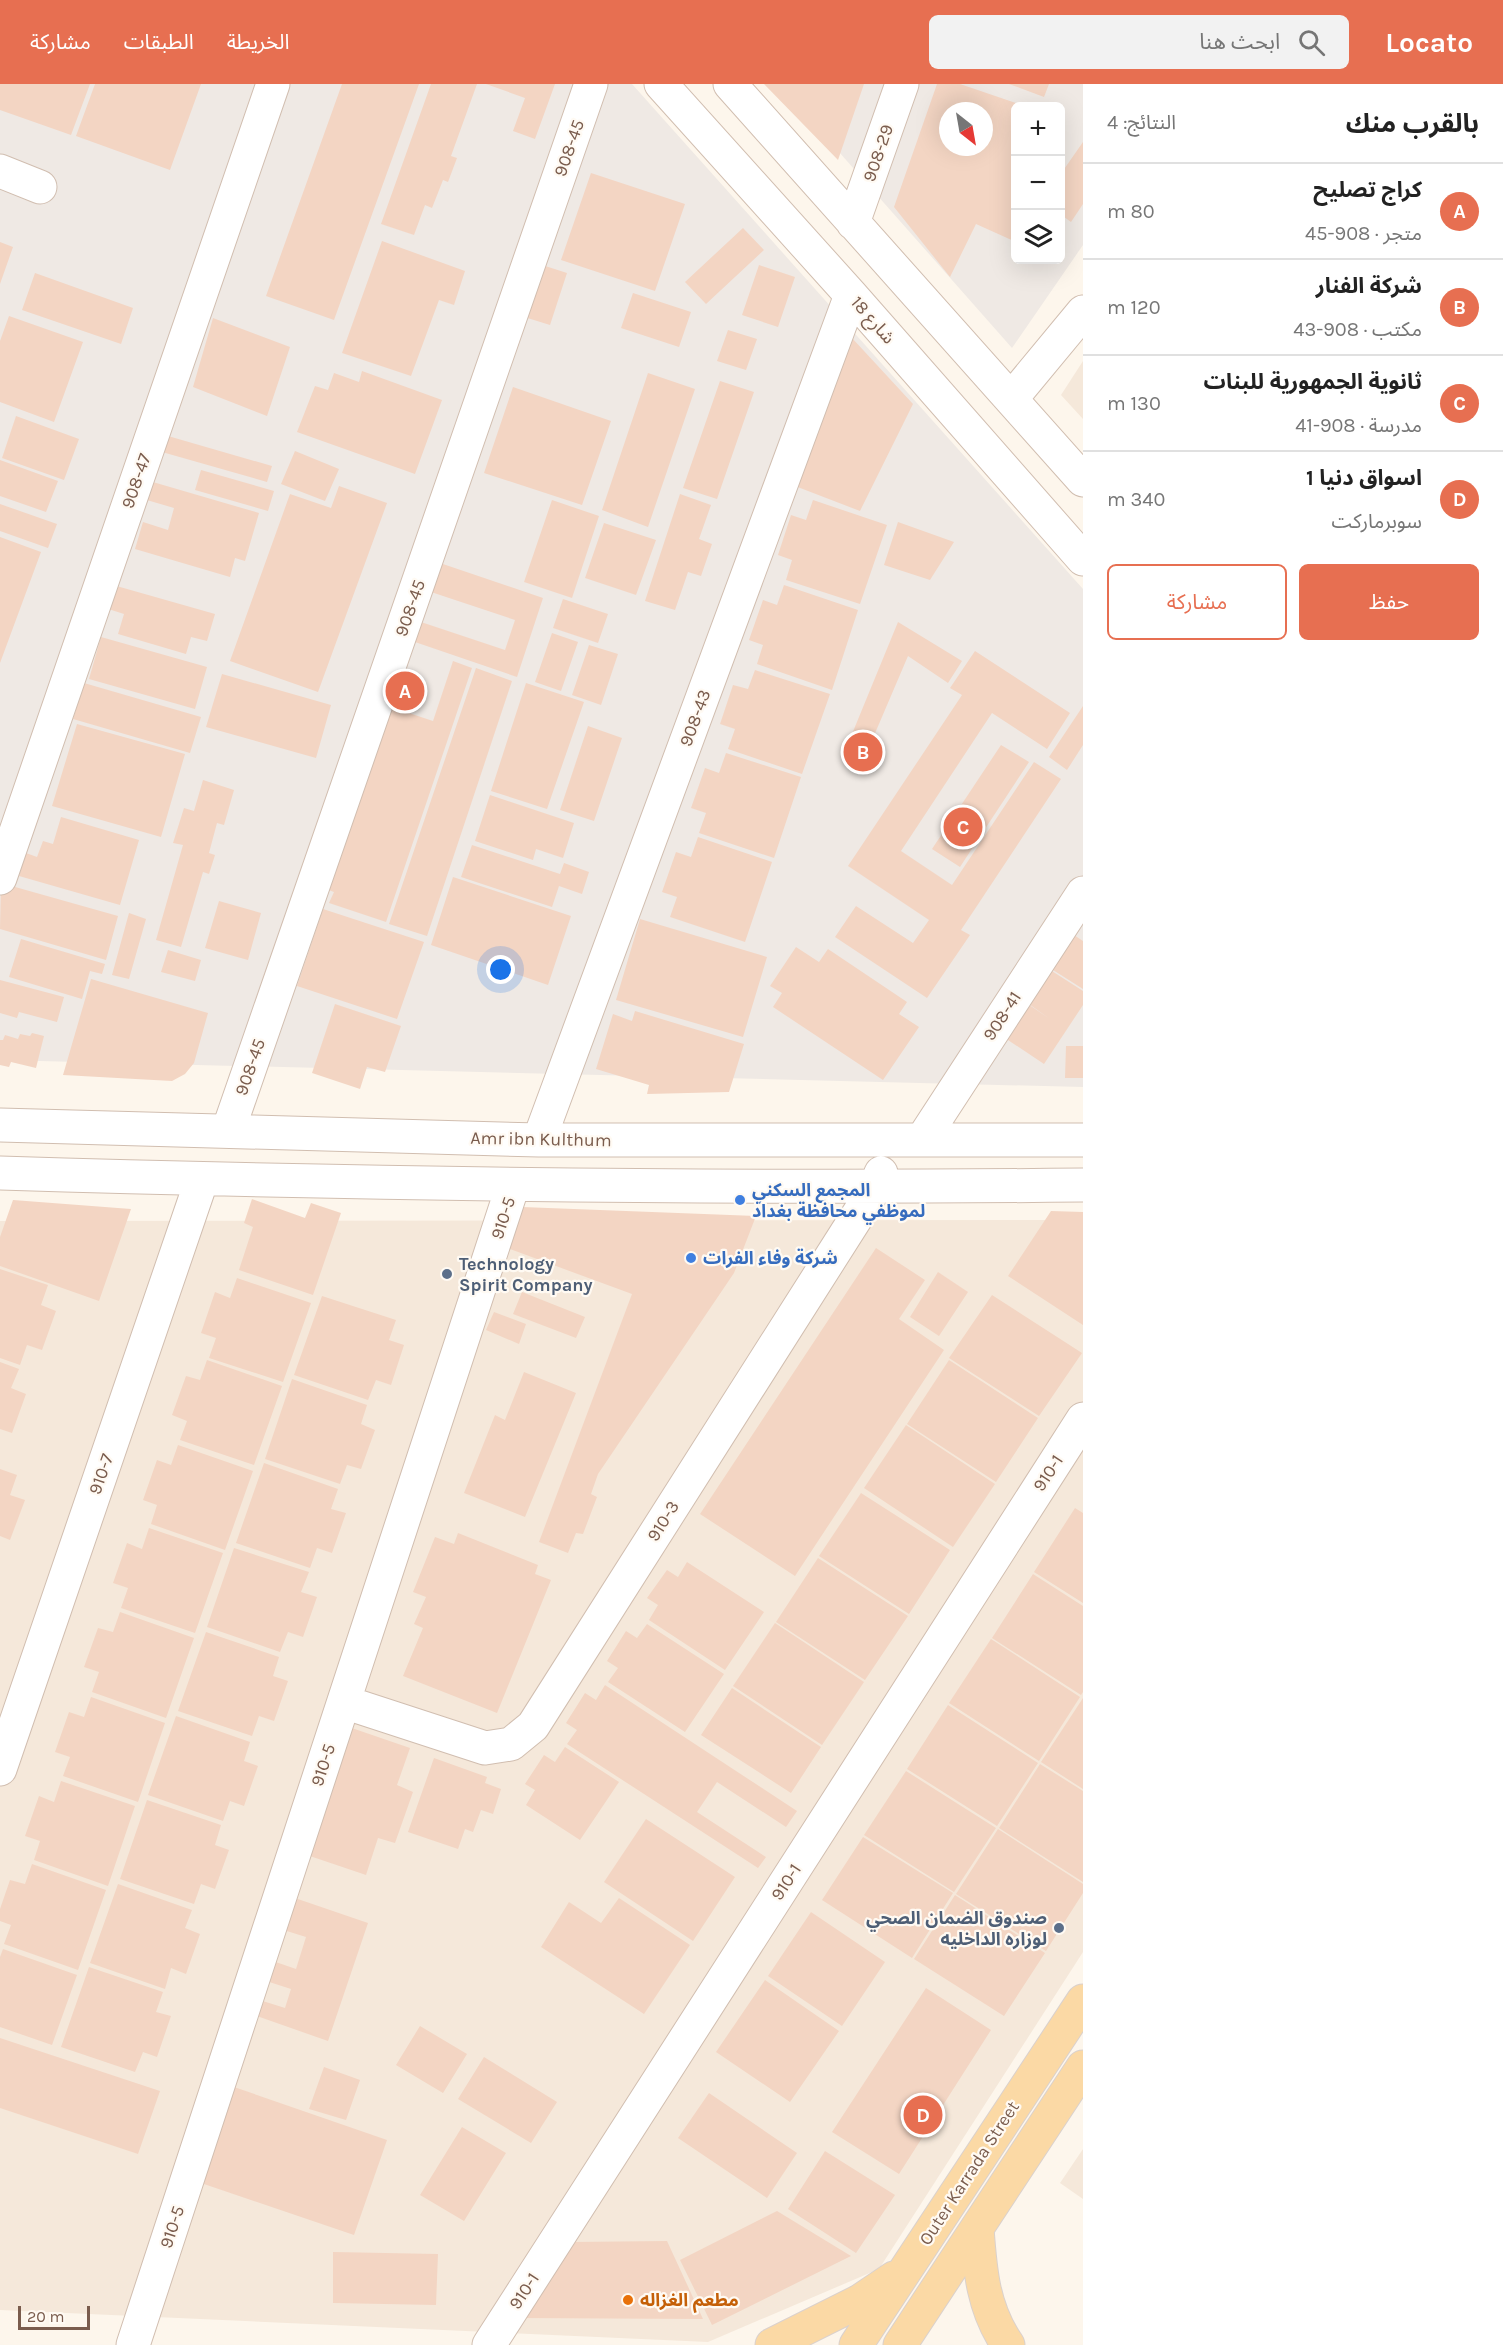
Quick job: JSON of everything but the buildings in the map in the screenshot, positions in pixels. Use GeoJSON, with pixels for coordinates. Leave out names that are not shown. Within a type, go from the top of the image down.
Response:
{"type":"FeatureCollection","features":[{"type":"Feature","properties":{"kind":"main road","name":"Outer Karrada Street"},"geometry":{"type":"LineString","coordinates":[[856,2345],[1083,2001]]}},
{"type":"Feature","properties":{"kind":"main road","name":"Outer Karrada Street"},"geometry":{"type":"LineString","coordinates":[[900,2345],[1083,2067]]}},
{"type":"Feature","properties":{"kind":"main road"},"geometry":{"type":"LineString","coordinates":[[977,2228],[981,2282],[985,2298],[991,2316],[1008,2345]]}},
{"type":"Feature","properties":{"kind":"main road"},"geometry":{"type":"LineString","coordinates":[[772,2345],[860,2301],[896,2277],[912,2259]]}},
{"type":"Feature","properties":{"kind":"street","name":"908-47"},"geometry":{"type":"LineString","coordinates":[[0,878],[273,84]]}},
{"type":"Feature","properties":{"kind":"street","name":"908-45"},"geometry":{"type":"LineString","coordinates":[[228,1131],[591,84]]}},
{"type":"Feature","properties":{"kind":"street","name":"شارع 18"},"geometry":{"type":"LineString","coordinates":[[661,84],[851,295],[1083,559]]}},
{"type":"Feature","properties":{"kind":"street"},"geometry":{"type":"LineString","coordinates":[[730,84],[1083,480]]}},
{"type":"Feature","properties":{"kind":"street","name":"908-29"},"geometry":{"type":"LineString","coordinates":[[854,223],[902,84]]}},
{"type":"Feature","properties":{"kind":"street"},"geometry":{"type":"LineString","coordinates":[[0,171],[40,187]]}},
{"type":"Feature","properties":{"kind":"street","name":"908-43"},"geometry":{"type":"LineString","coordinates":[[539,1140],[851,295]]}},
{"type":"Feature","properties":{"kind":"street"},"geometry":{"type":"LineString","coordinates":[[982,444],[1016,404],[1083,312]]}},
{"type":"Feature","properties":{"kind":"street","name":"908-41"},"geometry":{"type":"LineString","coordinates":[[908,1140],[1083,893]]}},
{"type":"Feature","properties":{"kind":"street","name":"Amr ibn Kulthum"},"geometry":{"type":"LineString","coordinates":[[0,1125],[539,1140],[1083,1140]]}},
{"type":"Feature","properties":{"kind":"street","name":"910-3"},"geometry":{"type":"LineString","coordinates":[[344,1702],[485,1748],[511,1743],[533,1726],[875,1188],[908,1140]]}},
{"type":"Feature","properties":{"kind":"street"},"geometry":{"type":"LineString","coordinates":[[0,1173],[513,1185],[875,1188],[1083,1185]]}},
{"type":"Feature","properties":{"kind":"street","name":"910-7"},"geometry":{"type":"LineString","coordinates":[[0,1769],[202,1179]]}},
{"type":"Feature","properties":{"kind":"street","name":"910-5"},"geometry":{"type":"LineString","coordinates":[[133,2345],[513,1185]]}},
{"type":"Feature","properties":{"kind":"street","name":"910-1"},"geometry":{"type":"LineString","coordinates":[[489,2345],[1083,1419]]}},
{"type":"Feature","properties":{"kind":"shaded area"},"geometry":{"type":"Polygon","coordinates":[[[0,84],[632,84],[1083,589],[1083,1087],[0,1060],[0,84]]]}},
{"type":"Feature","properties":{"kind":"shaded area"},"geometry":{"type":"Polygon","coordinates":[[[779,84],[1083,84],[1083,245],[1012,348],[779,84]]]}},
{"type":"Feature","properties":{"kind":"shaded area"},"geometry":{"type":"Polygon","coordinates":[[[1083,361],[1083,419],[1061,395],[1083,361]]]}},
{"type":"Feature","properties":{"kind":"shaded area"},"geometry":{"type":"Polygon","coordinates":[[[1083,1220],[1083,1952],[879,2269],[708,2342],[0,2310],[0,1221],[1083,1220]]]}},
{"type":"Feature","properties":{"kind":"shaded area"},"geometry":{"type":"Polygon","coordinates":[[[1083,2149],[1083,2199],[1060,2183],[1083,2149]]]}},
{"type":"Feature","properties":{"kind":"place","name":"كراج تصليح"},"geometry":{"type":"Point","coordinates":[405,691]}},
{"type":"Feature","properties":{"kind":"place","name":"شركة الفنار"},"geometry":{"type":"Point","coordinates":[863,752]}},
{"type":"Feature","properties":{"kind":"place","name":"ثانوية الجمهورية للبنات"},"geometry":{"type":"Point","coordinates":[963,827]}},
{"type":"Feature","properties":{"kind":"place","name":"المجمع السكني لموظفي محافظة بغداد"},"geometry":{"type":"Point","coordinates":[740,1200]}},
{"type":"Feature","properties":{"kind":"place","name":"شركة وفاء الفرات"},"geometry":{"type":"Point","coordinates":[691,1258]}},
{"type":"Feature","properties":{"kind":"place","name":"Technology Spirit Company"},"geometry":{"type":"Point","coordinates":[447,1274]}},
{"type":"Feature","properties":{"kind":"place","name":"صندوق الضمان الصحي لوزاره الداخليه"},"geometry":{"type":"Point","coordinates":[1059,1928]}},
{"type":"Feature","properties":{"kind":"place","name":"اسواق دنيا 1"},"geometry":{"type":"Point","coordinates":[923,2115]}},
{"type":"Feature","properties":{"kind":"place","name":"مطعم الغزاله"},"geometry":{"type":"Point","coordinates":[628,2300]}}]}
